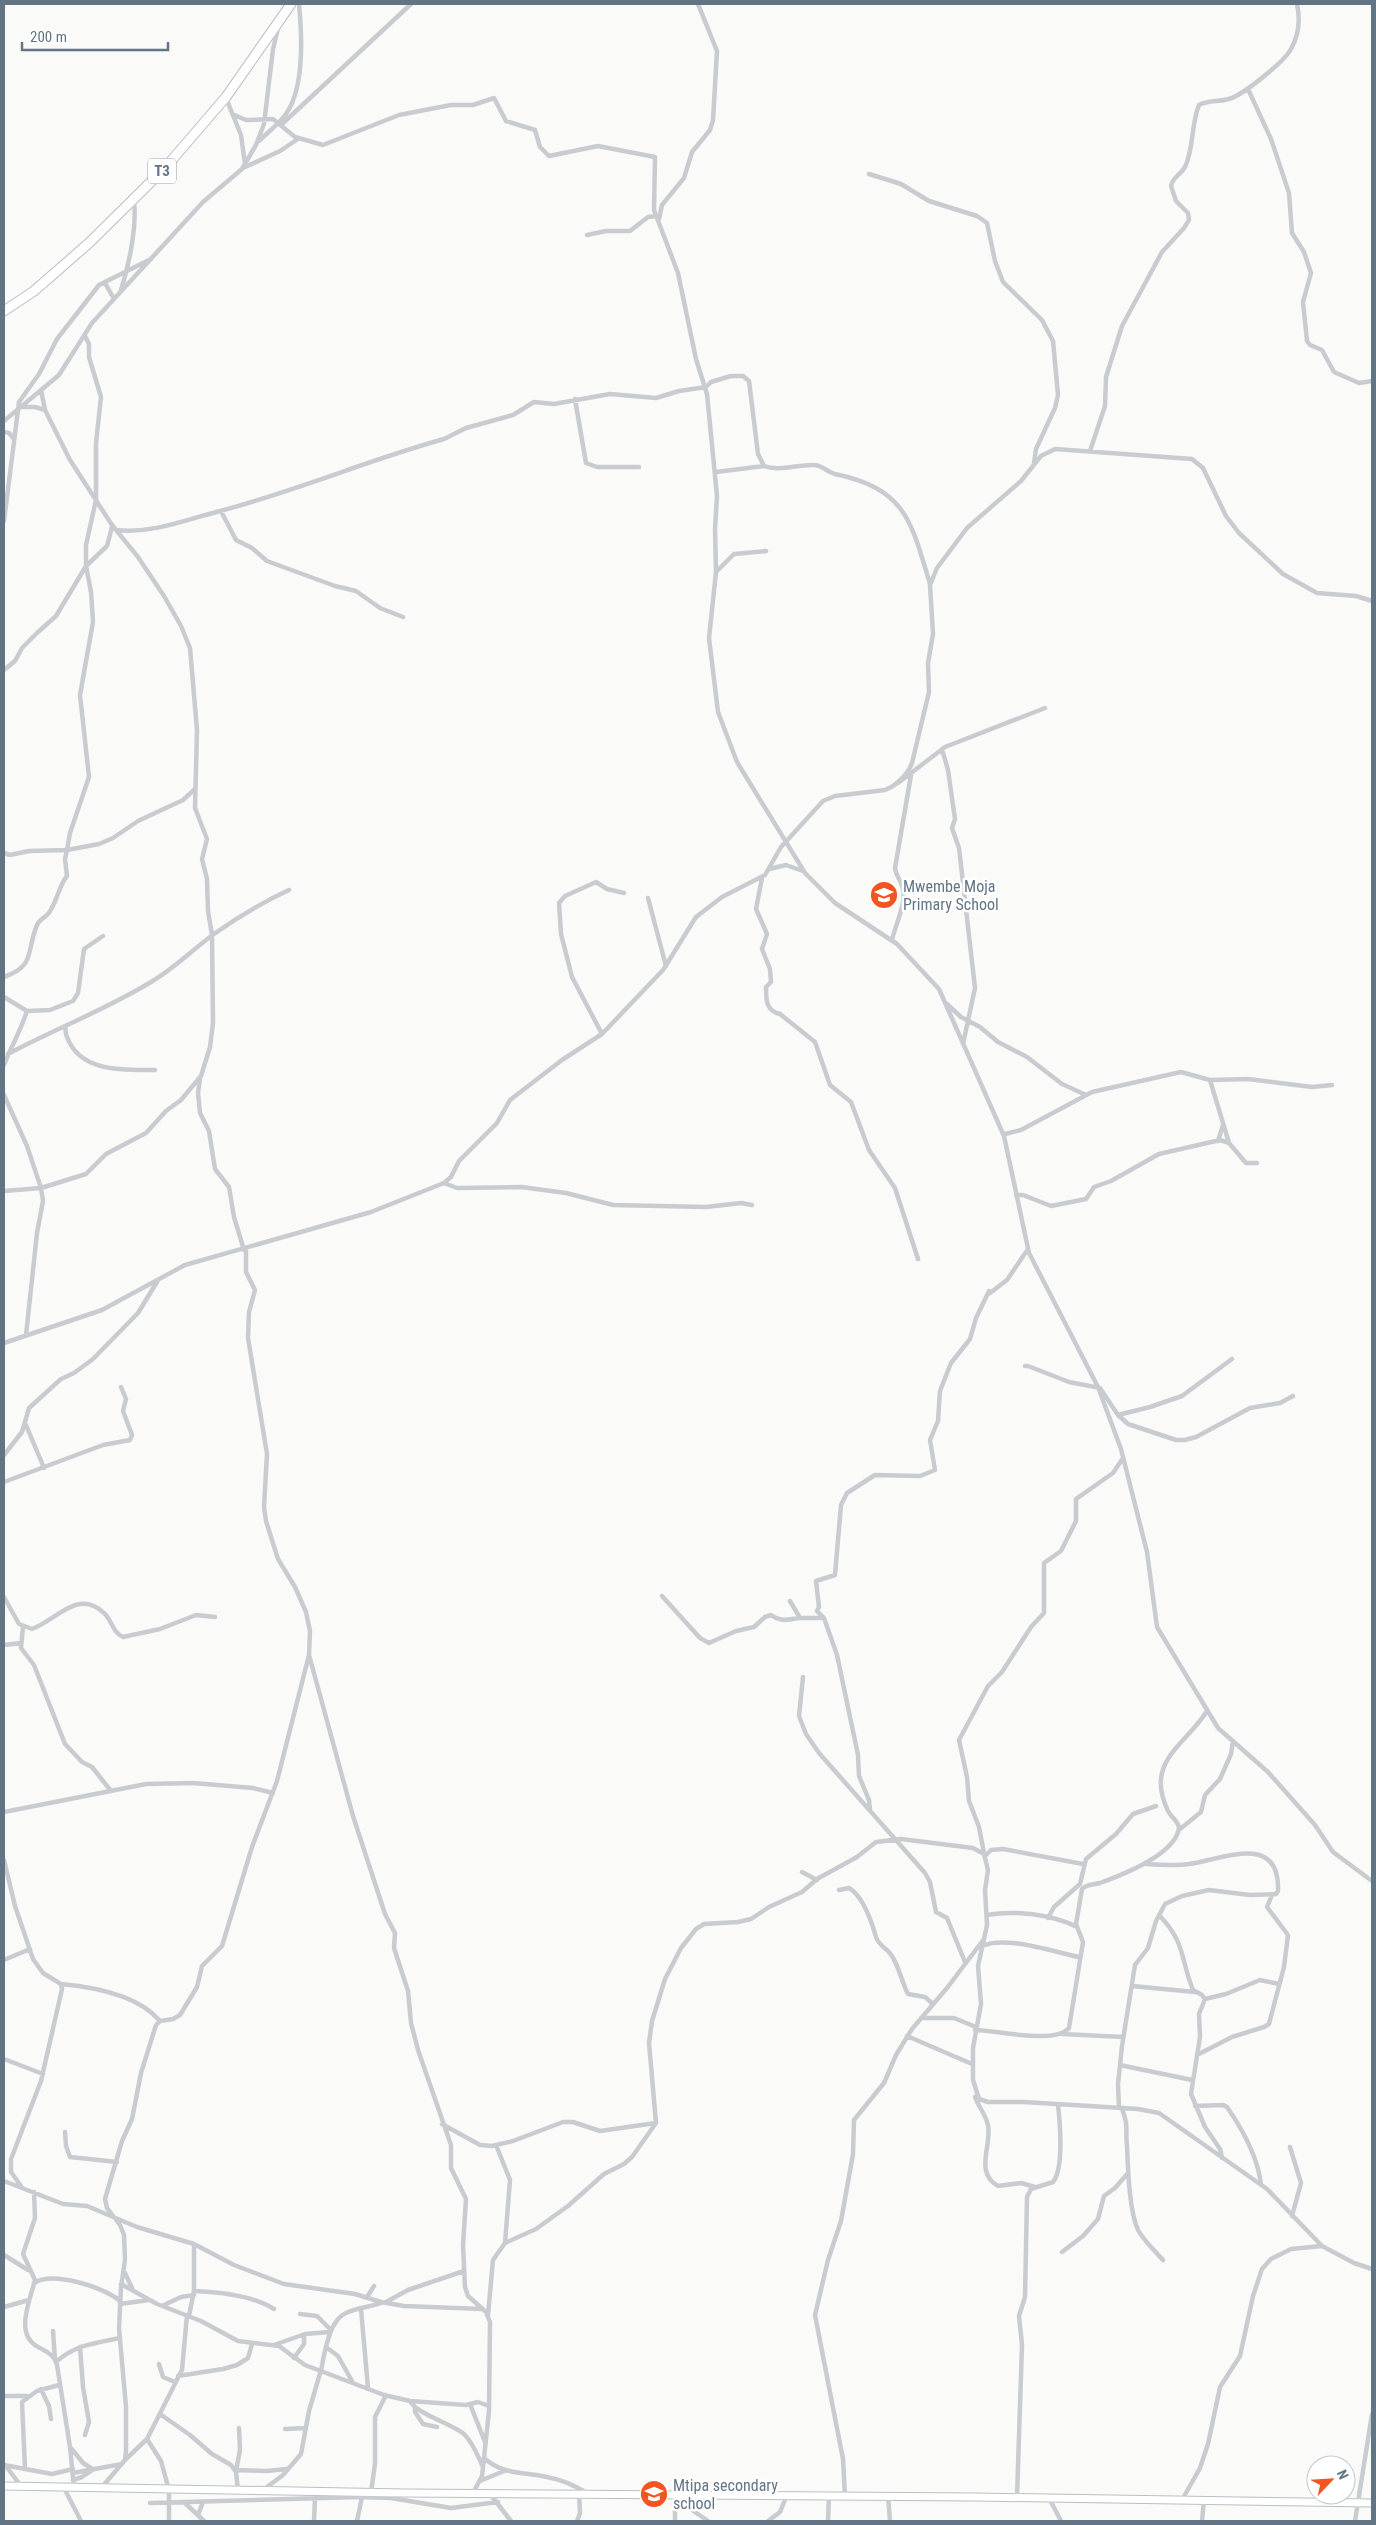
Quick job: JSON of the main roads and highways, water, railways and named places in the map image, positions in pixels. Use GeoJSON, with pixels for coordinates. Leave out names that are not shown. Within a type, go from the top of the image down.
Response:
{"type":"FeatureCollection","features":[{"type":"Feature","properties":{"kind":"highway","name":"T3"},"geometry":{"type":"LineString","coordinates":[[4,311],[40,286],[134,201],[192,138],[226,97],[291,4]]}},
{"type":"Feature","properties":{"kind":"main road"},"geometry":{"type":"LineString","coordinates":[[4,2486],[473,2494],[1017,2497],[1372,2503]]}},
{"type":"Feature","properties":{"kind":"place","name":"Mwembe Moja Primary School"},"geometry":{"type":"Point","coordinates":[884,895]}},
{"type":"Feature","properties":{"kind":"place","name":"Mtipa secondary school"},"geometry":{"type":"Point","coordinates":[654,2494]}}]}
